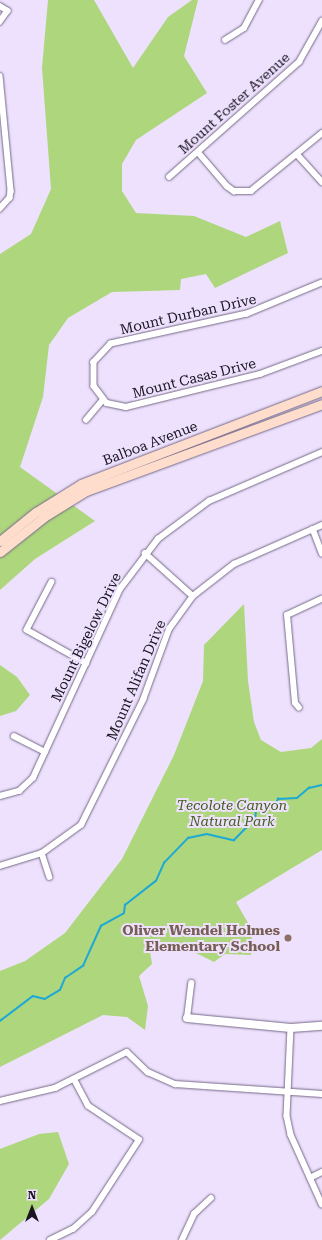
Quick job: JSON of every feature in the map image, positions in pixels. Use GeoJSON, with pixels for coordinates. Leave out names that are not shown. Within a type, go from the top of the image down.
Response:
{"type":"FeatureCollection","features":[{"type":"Feature","properties":{"kind":"main road","name":"Balboa Avenue"},"geometry":{"type":"LineString","coordinates":[[0,541],[36,512],[81,484],[322,392]]}},
{"type":"Feature","properties":{"kind":"main road","name":"Balboa Avenue"},"geometry":{"type":"LineString","coordinates":[[0,552],[44,517],[86,491],[322,404]]}},
{"type":"Feature","properties":{"kind":"street"},"geometry":{"type":"LineString","coordinates":[[225,40],[244,28],[259,0]]}},
{"type":"Feature","properties":{"kind":"street"},"geometry":{"type":"LineString","coordinates":[[0,6],[8,11],[0,22]]}},
{"type":"Feature","properties":{"kind":"street","name":"Mount Foster Avenue"},"geometry":{"type":"LineString","coordinates":[[169,177],[299,62],[322,21]]}},
{"type":"Feature","properties":{"kind":"street"},"geometry":{"type":"LineString","coordinates":[[0,76],[11,191],[10,198],[0,209]]}},
{"type":"Feature","properties":{"kind":"street"},"geometry":{"type":"LineString","coordinates":[[198,152],[227,186],[244,192],[258,188],[322,133]]}},
{"type":"Feature","properties":{"kind":"street"},"geometry":{"type":"LineString","coordinates":[[298,154],[322,182]]}},
{"type":"Feature","properties":{"kind":"street","name":"Mount Durban Drive"},"geometry":{"type":"LineString","coordinates":[[103,400],[94,386],[92,369],[104,349],[111,344],[247,314],[322,283]]}},
{"type":"Feature","properties":{"kind":"street","name":"Mount Casas Drive"},"geometry":{"type":"LineString","coordinates":[[103,400],[126,407],[260,374],[322,351]]}},
{"type":"Feature","properties":{"kind":"street"},"geometry":{"type":"LineString","coordinates":[[86,420],[103,400]]}},
{"type":"Feature","properties":{"kind":"street","name":"Mount Bigelow Drive"},"geometry":{"type":"LineString","coordinates":[[0,796],[19,791],[33,778],[120,590],[145,553],[176,523],[209,501],[322,452]]}},
{"type":"Feature","properties":{"kind":"street","name":"Mount Alifan Drive"},"geometry":{"type":"LineString","coordinates":[[0,866],[42,854],[70,836],[91,810],[143,700],[169,629],[193,596],[234,564],[322,525]]}},
{"type":"Feature","properties":{"kind":"street"},"geometry":{"type":"LineString","coordinates":[[313,529],[322,553]]}},
{"type":"Feature","properties":{"kind":"street"},"geometry":{"type":"LineString","coordinates":[[145,553],[193,596]]}},
{"type":"Feature","properties":{"kind":"street"},"geometry":{"type":"LineString","coordinates":[[52,582],[27,630],[86,663]]}},
{"type":"Feature","properties":{"kind":"street"},"geometry":{"type":"LineString","coordinates":[[299,708],[295,703],[287,615],[322,599]]}},
{"type":"Feature","properties":{"kind":"street"},"geometry":{"type":"LineString","coordinates":[[14,736],[45,752]]}},
{"type":"Feature","properties":{"kind":"street"},"geometry":{"type":"LineString","coordinates":[[42,854],[50,877]]}},
{"type":"Feature","properties":{"kind":"street"},"geometry":{"type":"LineString","coordinates":[[191,984],[187,1018],[291,1028],[322,1026]]}},
{"type":"Feature","properties":{"kind":"street"},"geometry":{"type":"LineString","coordinates":[[291,1028],[287,1094],[291,1135],[322,1204]]}},
{"type":"Feature","properties":{"kind":"street"},"geometry":{"type":"LineString","coordinates":[[0,1101],[34,1095],[74,1080],[128,1052],[144,1069],[166,1082],[287,1094],[322,1094]]}},
{"type":"Feature","properties":{"kind":"street"},"geometry":{"type":"LineString","coordinates":[[50,1240],[73,1229],[92,1212],[139,1140],[88,1106],[74,1080]]}},
{"type":"Feature","properties":{"kind":"street"},"geometry":{"type":"LineString","coordinates":[[310,1178],[322,1172]]}},
{"type":"Feature","properties":{"kind":"street"},"geometry":{"type":"LineString","coordinates":[[182,1240],[194,1214],[211,1198]]}},
{"type":"Feature","properties":{"kind":"green space"},"geometry":{"type":"Polygon","coordinates":[[[48,0],[94,0],[133,68],[168,17],[192,0],[198,0],[184,56],[207,93],[136,140],[122,164],[122,191],[136,213],[194,216],[246,237],[280,221],[288,253],[215,288],[206,274],[181,279],[180,290],[112,292],[68,318],[49,345],[43,397],[20,467],[95,521],[35,559],[0,590],[0,254],[31,234],[51,189],[42,68],[48,0]]]}},
{"type":"Feature","properties":{"kind":"green space","name":"Tecolote Canyon Natural Park"},"geometry":{"type":"Polygon","coordinates":[[[244,604],[248,681],[254,722],[261,740],[281,752],[311,748],[322,739],[322,850],[236,902],[252,930],[251,955],[225,954],[214,962],[174,942],[157,942],[150,951],[152,964],[139,976],[148,1006],[145,1030],[127,1017],[103,1015],[0,1067],[0,971],[25,961],[65,933],[122,859],[174,755],[203,681],[204,645],[244,604]]]}},
{"type":"Feature","properties":{"kind":"green space"},"geometry":{"type":"Polygon","coordinates":[[[0,665],[17,677],[30,695],[16,711],[0,716],[0,665]]]}},
{"type":"Feature","properties":{"kind":"green space"},"geometry":{"type":"Polygon","coordinates":[[[58,1132],[69,1164],[49,1199],[0,1240],[0,1149],[39,1134],[58,1132]]]}},
{"type":"Feature","properties":{"kind":"waterway"},"geometry":{"type":"LineString","coordinates":[[0,1021],[33,996],[45,999],[60,990],[65,978],[83,966],[101,926],[124,913],[125,905],[156,881],[164,863],[188,838],[207,834],[234,840],[246,828],[247,822],[255,820],[256,811],[275,806],[278,799],[297,798],[309,788],[322,785]]}},
{"type":"Feature","properties":{"kind":"place","name":"Oliver Wendel Holmes Elementary School"},"geometry":{"type":"Point","coordinates":[288,938]}}]}
